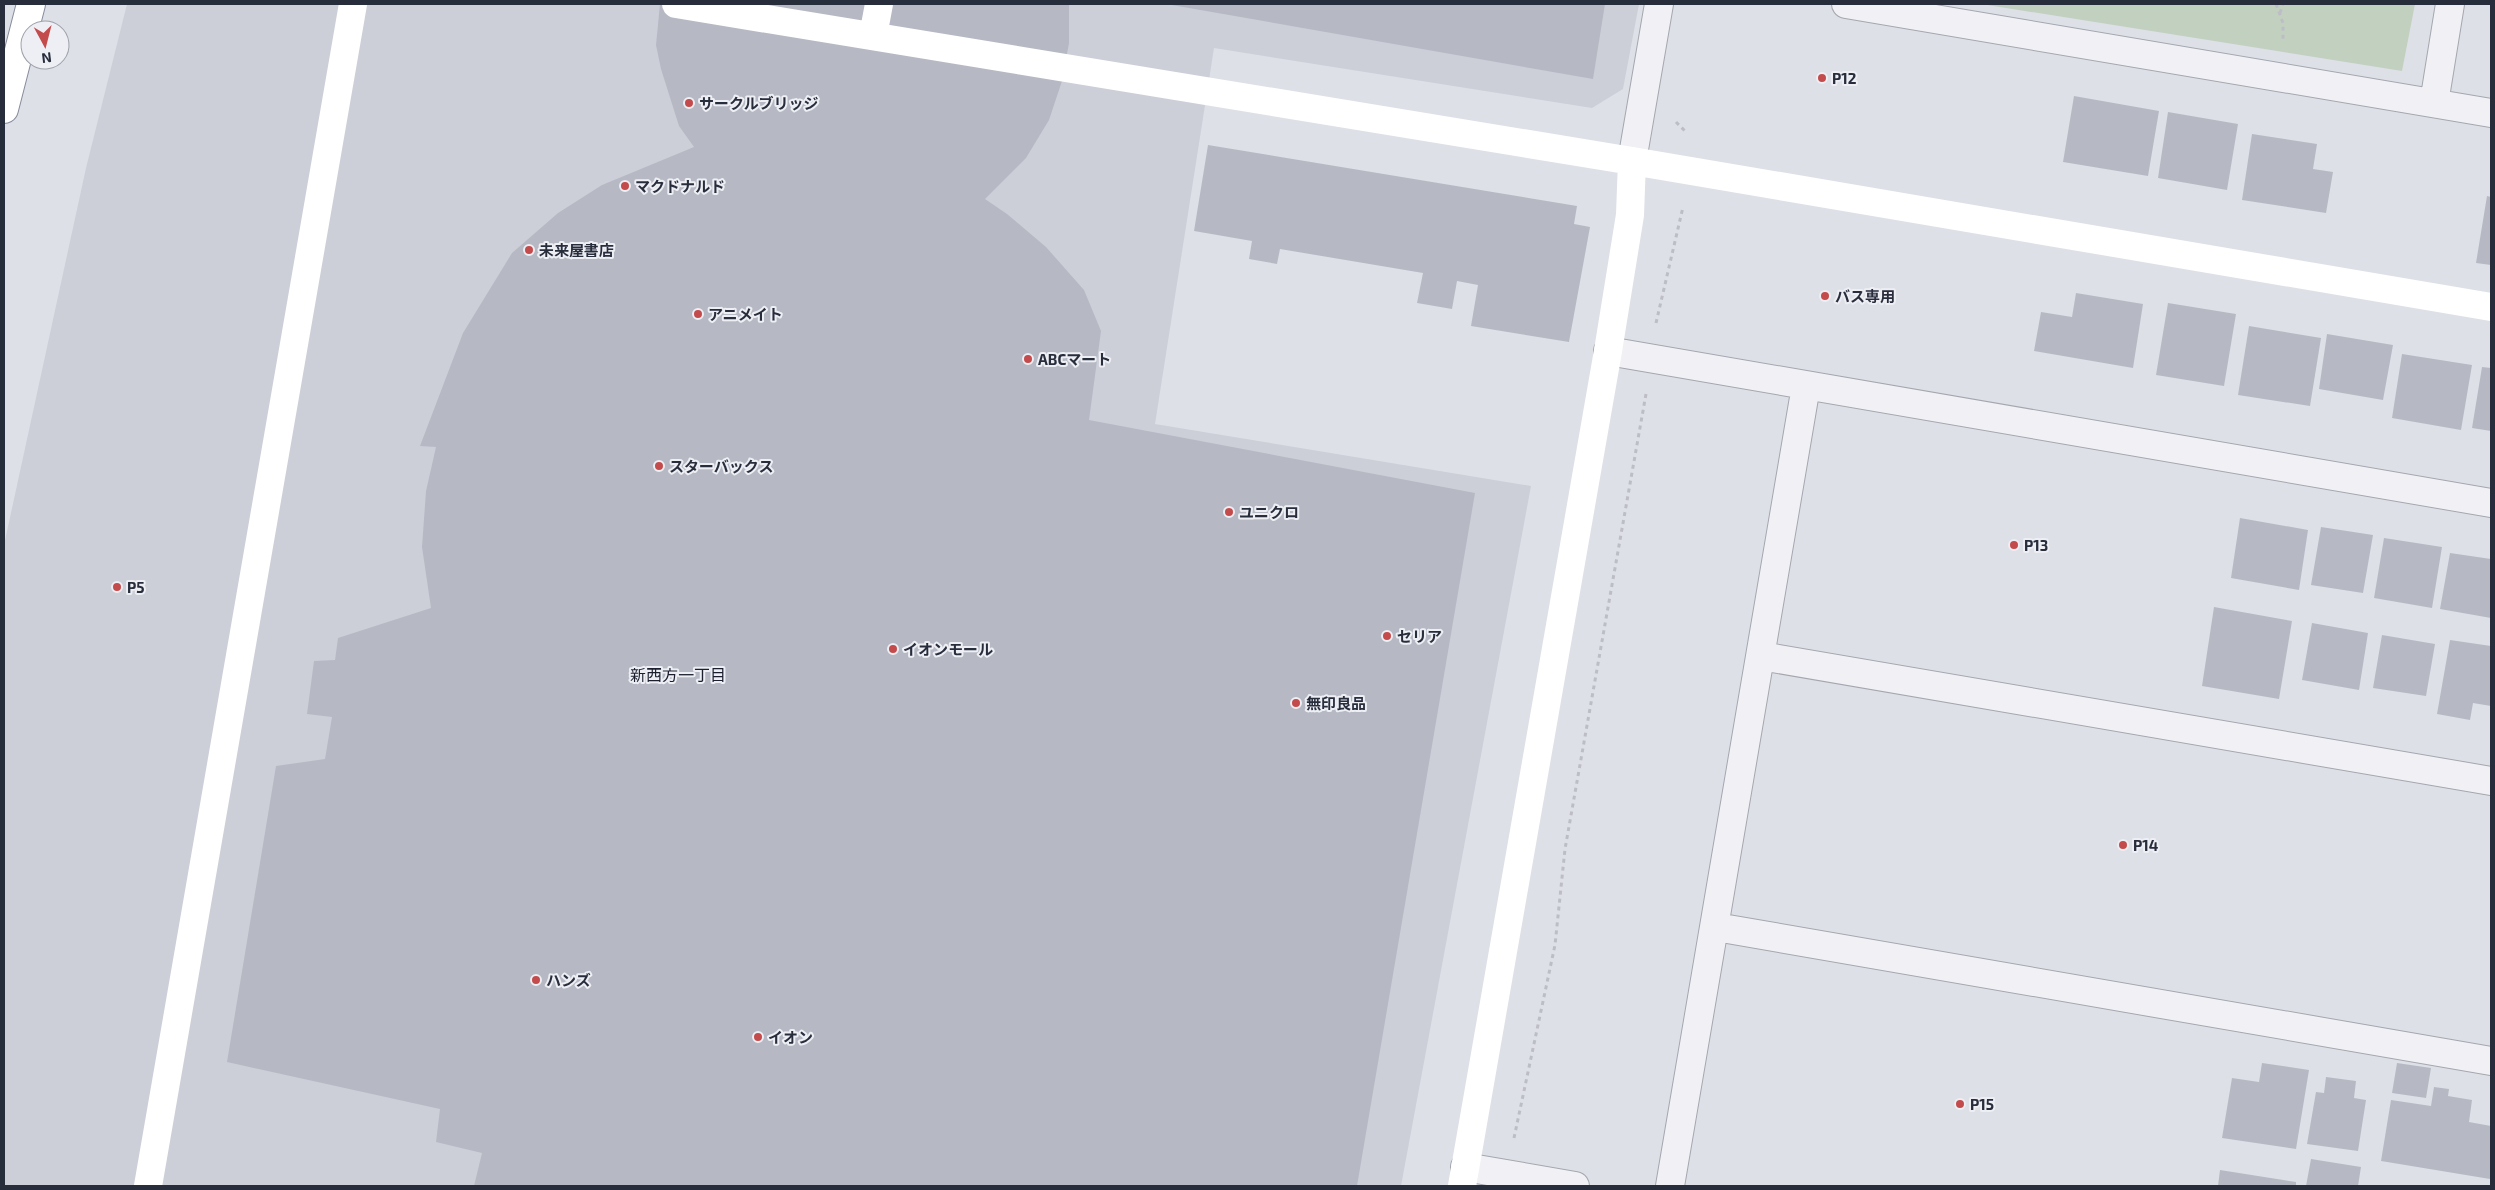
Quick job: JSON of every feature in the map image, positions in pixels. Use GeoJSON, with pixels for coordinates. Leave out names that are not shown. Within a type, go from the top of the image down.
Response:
{"type":"FeatureCollection","features":[{"type":"Feature","properties":{"kind":"main road"},"geometry":{"type":"LineString","coordinates":[[4,66],[17,4]]}},
{"type":"Feature","properties":{"kind":"main road"},"geometry":{"type":"LineString","coordinates":[[4,109],[32,4]]}},
{"type":"Feature","properties":{"kind":"main road"},"geometry":{"type":"LineString","coordinates":[[148,1186],[353,4]]}},
{"type":"Feature","properties":{"kind":"main road"},"geometry":{"type":"LineString","coordinates":[[676,4],[1632,161],[2491,307]]}},
{"type":"Feature","properties":{"kind":"main road"},"geometry":{"type":"LineString","coordinates":[[873,36],[879,4]]}},
{"type":"Feature","properties":{"kind":"main road"},"geometry":{"type":"LineString","coordinates":[[1464,1177],[1608,351],[1630,215],[1632,161]]}},
{"type":"Feature","properties":{"kind":"street"},"geometry":{"type":"LineString","coordinates":[[1632,161],[1659,4]]}},
{"type":"Feature","properties":{"kind":"street"},"geometry":{"type":"LineString","coordinates":[[1846,4],[2491,112]]}},
{"type":"Feature","properties":{"kind":"street"},"geometry":{"type":"LineString","coordinates":[[2434,102],[2450,4]]}},
{"type":"Feature","properties":{"kind":"street"},"geometry":{"type":"LineString","coordinates":[[1608,351],[2491,503]]}},
{"type":"Feature","properties":{"kind":"street"},"geometry":{"type":"LineString","coordinates":[[1670,1186],[1716,927],[1806,386]]}},
{"type":"Feature","properties":{"kind":"street"},"geometry":{"type":"LineString","coordinates":[[1761,656],[2491,782]]}},
{"type":"Feature","properties":{"kind":"street"},"geometry":{"type":"LineString","coordinates":[[1716,927],[2491,1061]]}},
{"type":"Feature","properties":{"kind":"street"},"geometry":{"type":"LineString","coordinates":[[1464,1177],[1575,1186]]}},
{"type":"Feature","properties":{"kind":"path"},"geometry":{"type":"LineString","coordinates":[[2280,14],[2283,4]]}},
{"type":"Feature","properties":{"kind":"path"},"geometry":{"type":"LineString","coordinates":[[1654,330],[1683,206]]}},
{"type":"Feature","properties":{"kind":"path"},"geometry":{"type":"LineString","coordinates":[[1513,1144],[1555,945],[1565,849],[1648,389]]}},
{"type":"Feature","properties":{"kind":"shaded area"},"geometry":{"type":"Polygon","coordinates":[[[127,4],[1639,4],[1623,89],[1592,108],[1214,48],[1155,424],[1531,486],[1401,1186],[4,1186],[4,545],[86,168],[127,4]]]}},
{"type":"Feature","properties":{"kind":"green space"},"geometry":{"type":"Polygon","coordinates":[[[1981,4],[2415,4],[2402,71],[1981,4]]]}},
{"type":"Feature","properties":{"kind":"building","name":"イオンモール"},"geometry":{"type":"Polygon","coordinates":[[[660,4],[1069,4],[1069,43],[1062,81],[1049,120],[1026,158],[985,199],[1007,214],[1046,247],[1084,290],[1101,331],[1089,420],[1475,493],[1357,1186],[474,1186],[482,1153],[436,1142],[440,1109],[227,1062],[276,766],[325,759],[332,717],[307,714],[314,661],[335,660],[338,638],[431,608],[422,547],[426,491],[436,447],[420,446],[463,333],[512,253],[558,213],[602,185],[694,147],[679,126],[661,69],[656,45],[660,4]]]}},
{"type":"Feature","properties":{"kind":"building"},"geometry":{"type":"Polygon","coordinates":[[[1166,4],[1605,4],[1593,79],[1166,4]]]}},
{"type":"Feature","properties":{"kind":"building"},"geometry":{"type":"Polygon","coordinates":[[[2074,96],[2159,111],[2148,176],[2063,162],[2074,96]]]}},
{"type":"Feature","properties":{"kind":"building"},"geometry":{"type":"Polygon","coordinates":[[[2168,112],[2238,124],[2227,190],[2158,178],[2168,112]]]}},
{"type":"Feature","properties":{"kind":"building"},"geometry":{"type":"Polygon","coordinates":[[[2252,134],[2317,144],[2313,169],[2333,172],[2326,213],[2242,200],[2252,134]]]}},
{"type":"Feature","properties":{"kind":"building"},"geometry":{"type":"Polygon","coordinates":[[[1208,145],[1577,206],[1574,224],[1590,227],[1569,342],[1471,326],[1478,285],[1457,281],[1452,309],[1417,303],[1423,273],[1280,249],[1277,264],[1249,259],[1252,241],[1194,231],[1208,145]]]}},
{"type":"Feature","properties":{"kind":"building"},"geometry":{"type":"Polygon","coordinates":[[[2487,196],[2491,197],[2491,265],[2476,263],[2487,196]]]}},
{"type":"Feature","properties":{"kind":"building"},"geometry":{"type":"Polygon","coordinates":[[[2076,293],[2143,304],[2133,368],[2034,351],[2041,312],[2072,317],[2076,293]]]}},
{"type":"Feature","properties":{"kind":"building"},"geometry":{"type":"Polygon","coordinates":[[[2168,303],[2236,314],[2224,386],[2156,375],[2168,303]]]}},
{"type":"Feature","properties":{"kind":"building"},"geometry":{"type":"Polygon","coordinates":[[[2249,326],[2321,338],[2310,406],[2238,395],[2249,326]]]}},
{"type":"Feature","properties":{"kind":"building"},"geometry":{"type":"Polygon","coordinates":[[[2327,334],[2393,345],[2383,400],[2319,389],[2327,334]]]}},
{"type":"Feature","properties":{"kind":"building"},"geometry":{"type":"Polygon","coordinates":[[[2402,354],[2472,365],[2461,430],[2392,418],[2402,354]]]}},
{"type":"Feature","properties":{"kind":"building"},"geometry":{"type":"Polygon","coordinates":[[[2482,367],[2491,368],[2491,431],[2472,428],[2482,367]]]}},
{"type":"Feature","properties":{"kind":"building"},"geometry":{"type":"Polygon","coordinates":[[[2240,518],[2308,530],[2299,590],[2231,578],[2240,518]]]}},
{"type":"Feature","properties":{"kind":"building"},"geometry":{"type":"Polygon","coordinates":[[[2321,527],[2373,535],[2363,593],[2311,585],[2321,527]]]}},
{"type":"Feature","properties":{"kind":"building"},"geometry":{"type":"Polygon","coordinates":[[[2384,538],[2442,547],[2432,608],[2374,598],[2384,538]]]}},
{"type":"Feature","properties":{"kind":"building"},"geometry":{"type":"Polygon","coordinates":[[[2450,553],[2491,559],[2491,618],[2440,609],[2450,553]]]}},
{"type":"Feature","properties":{"kind":"building"},"geometry":{"type":"Polygon","coordinates":[[[2214,607],[2292,621],[2279,699],[2202,686],[2214,607]]]}},
{"type":"Feature","properties":{"kind":"building"},"geometry":{"type":"Polygon","coordinates":[[[2312,623],[2368,633],[2359,690],[2302,680],[2312,623]]]}},
{"type":"Feature","properties":{"kind":"building"},"geometry":{"type":"Polygon","coordinates":[[[2382,635],[2435,644],[2426,696],[2373,688],[2382,635]]]}},
{"type":"Feature","properties":{"kind":"building"},"geometry":{"type":"Polygon","coordinates":[[[2450,640],[2491,646],[2491,706],[2473,703],[2470,720],[2437,714],[2450,640]]]}},
{"type":"Feature","properties":{"kind":"building"},"geometry":{"type":"Polygon","coordinates":[[[2262,1063],[2309,1070],[2296,1149],[2222,1138],[2232,1078],[2259,1082],[2262,1063]]]}},
{"type":"Feature","properties":{"kind":"building"},"geometry":{"type":"Polygon","coordinates":[[[2397,1063],[2431,1068],[2426,1098],[2392,1093],[2397,1063]]]}},
{"type":"Feature","properties":{"kind":"building"},"geometry":{"type":"Polygon","coordinates":[[[2326,1077],[2356,1081],[2354,1098],[2366,1100],[2358,1151],[2307,1144],[2316,1092],[2324,1093],[2326,1077]]]}},
{"type":"Feature","properties":{"kind":"building"},"geometry":{"type":"Polygon","coordinates":[[[2434,1087],[2449,1089],[2448,1096],[2472,1100],[2469,1122],[2491,1126],[2490,1179],[2381,1161],[2391,1100],[2431,1106],[2434,1087]]]}},
{"type":"Feature","properties":{"kind":"building"},"geometry":{"type":"Polygon","coordinates":[[[2311,1159],[2361,1167],[2358,1186],[2306,1186],[2311,1159]]]}},
{"type":"Feature","properties":{"kind":"building"},"geometry":{"type":"Polygon","coordinates":[[[2220,1170],[2296,1182],[2296,1186],[2218,1186],[2220,1170]]]}},
{"type":"Feature","properties":{"kind":"place","name":"P12"},"geometry":{"type":"Point","coordinates":[1822,78]}},
{"type":"Feature","properties":{"kind":"place","name":"サークルブリッジ"},"geometry":{"type":"Point","coordinates":[689,103]}},
{"type":"Feature","properties":{"kind":"place","name":"マクドナルド"},"geometry":{"type":"Point","coordinates":[625,186]}},
{"type":"Feature","properties":{"kind":"place","name":"未来屋書店"},"geometry":{"type":"Point","coordinates":[529,250]}},
{"type":"Feature","properties":{"kind":"place","name":"バス専用"},"geometry":{"type":"Point","coordinates":[1825,296]}},
{"type":"Feature","properties":{"kind":"place","name":"アニメイト"},"geometry":{"type":"Point","coordinates":[698,314]}},
{"type":"Feature","properties":{"kind":"place","name":"ABCマート"},"geometry":{"type":"Point","coordinates":[1028,359]}},
{"type":"Feature","properties":{"kind":"place","name":"スターバックス"},"geometry":{"type":"Point","coordinates":[659,466]}},
{"type":"Feature","properties":{"kind":"place","name":"ユニクロ"},"geometry":{"type":"Point","coordinates":[1229,512]}},
{"type":"Feature","properties":{"kind":"place","name":"P13"},"geometry":{"type":"Point","coordinates":[2014,545]}},
{"type":"Feature","properties":{"kind":"place","name":"P5"},"geometry":{"type":"Point","coordinates":[117,587]}},
{"type":"Feature","properties":{"kind":"place","name":"セリア"},"geometry":{"type":"Point","coordinates":[1387,636]}},
{"type":"Feature","properties":{"kind":"place","name":"イオンモール"},"geometry":{"type":"Point","coordinates":[893,649]}},
{"type":"Feature","properties":{"kind":"place","name":"無印良品"},"geometry":{"type":"Point","coordinates":[1296,703]}},
{"type":"Feature","properties":{"kind":"place","name":"P14"},"geometry":{"type":"Point","coordinates":[2123,845]}},
{"type":"Feature","properties":{"kind":"place","name":"ハンズ"},"geometry":{"type":"Point","coordinates":[536,980]}},
{"type":"Feature","properties":{"kind":"place","name":"イオン"},"geometry":{"type":"Point","coordinates":[758,1037]}},
{"type":"Feature","properties":{"kind":"place","name":"P15"},"geometry":{"type":"Point","coordinates":[1960,1104]}},
{"type":"Feature","properties":{"kind":"district","name":"新西方一丁目"},"geometry":{"type":"Point","coordinates":[678,674]}}]}
